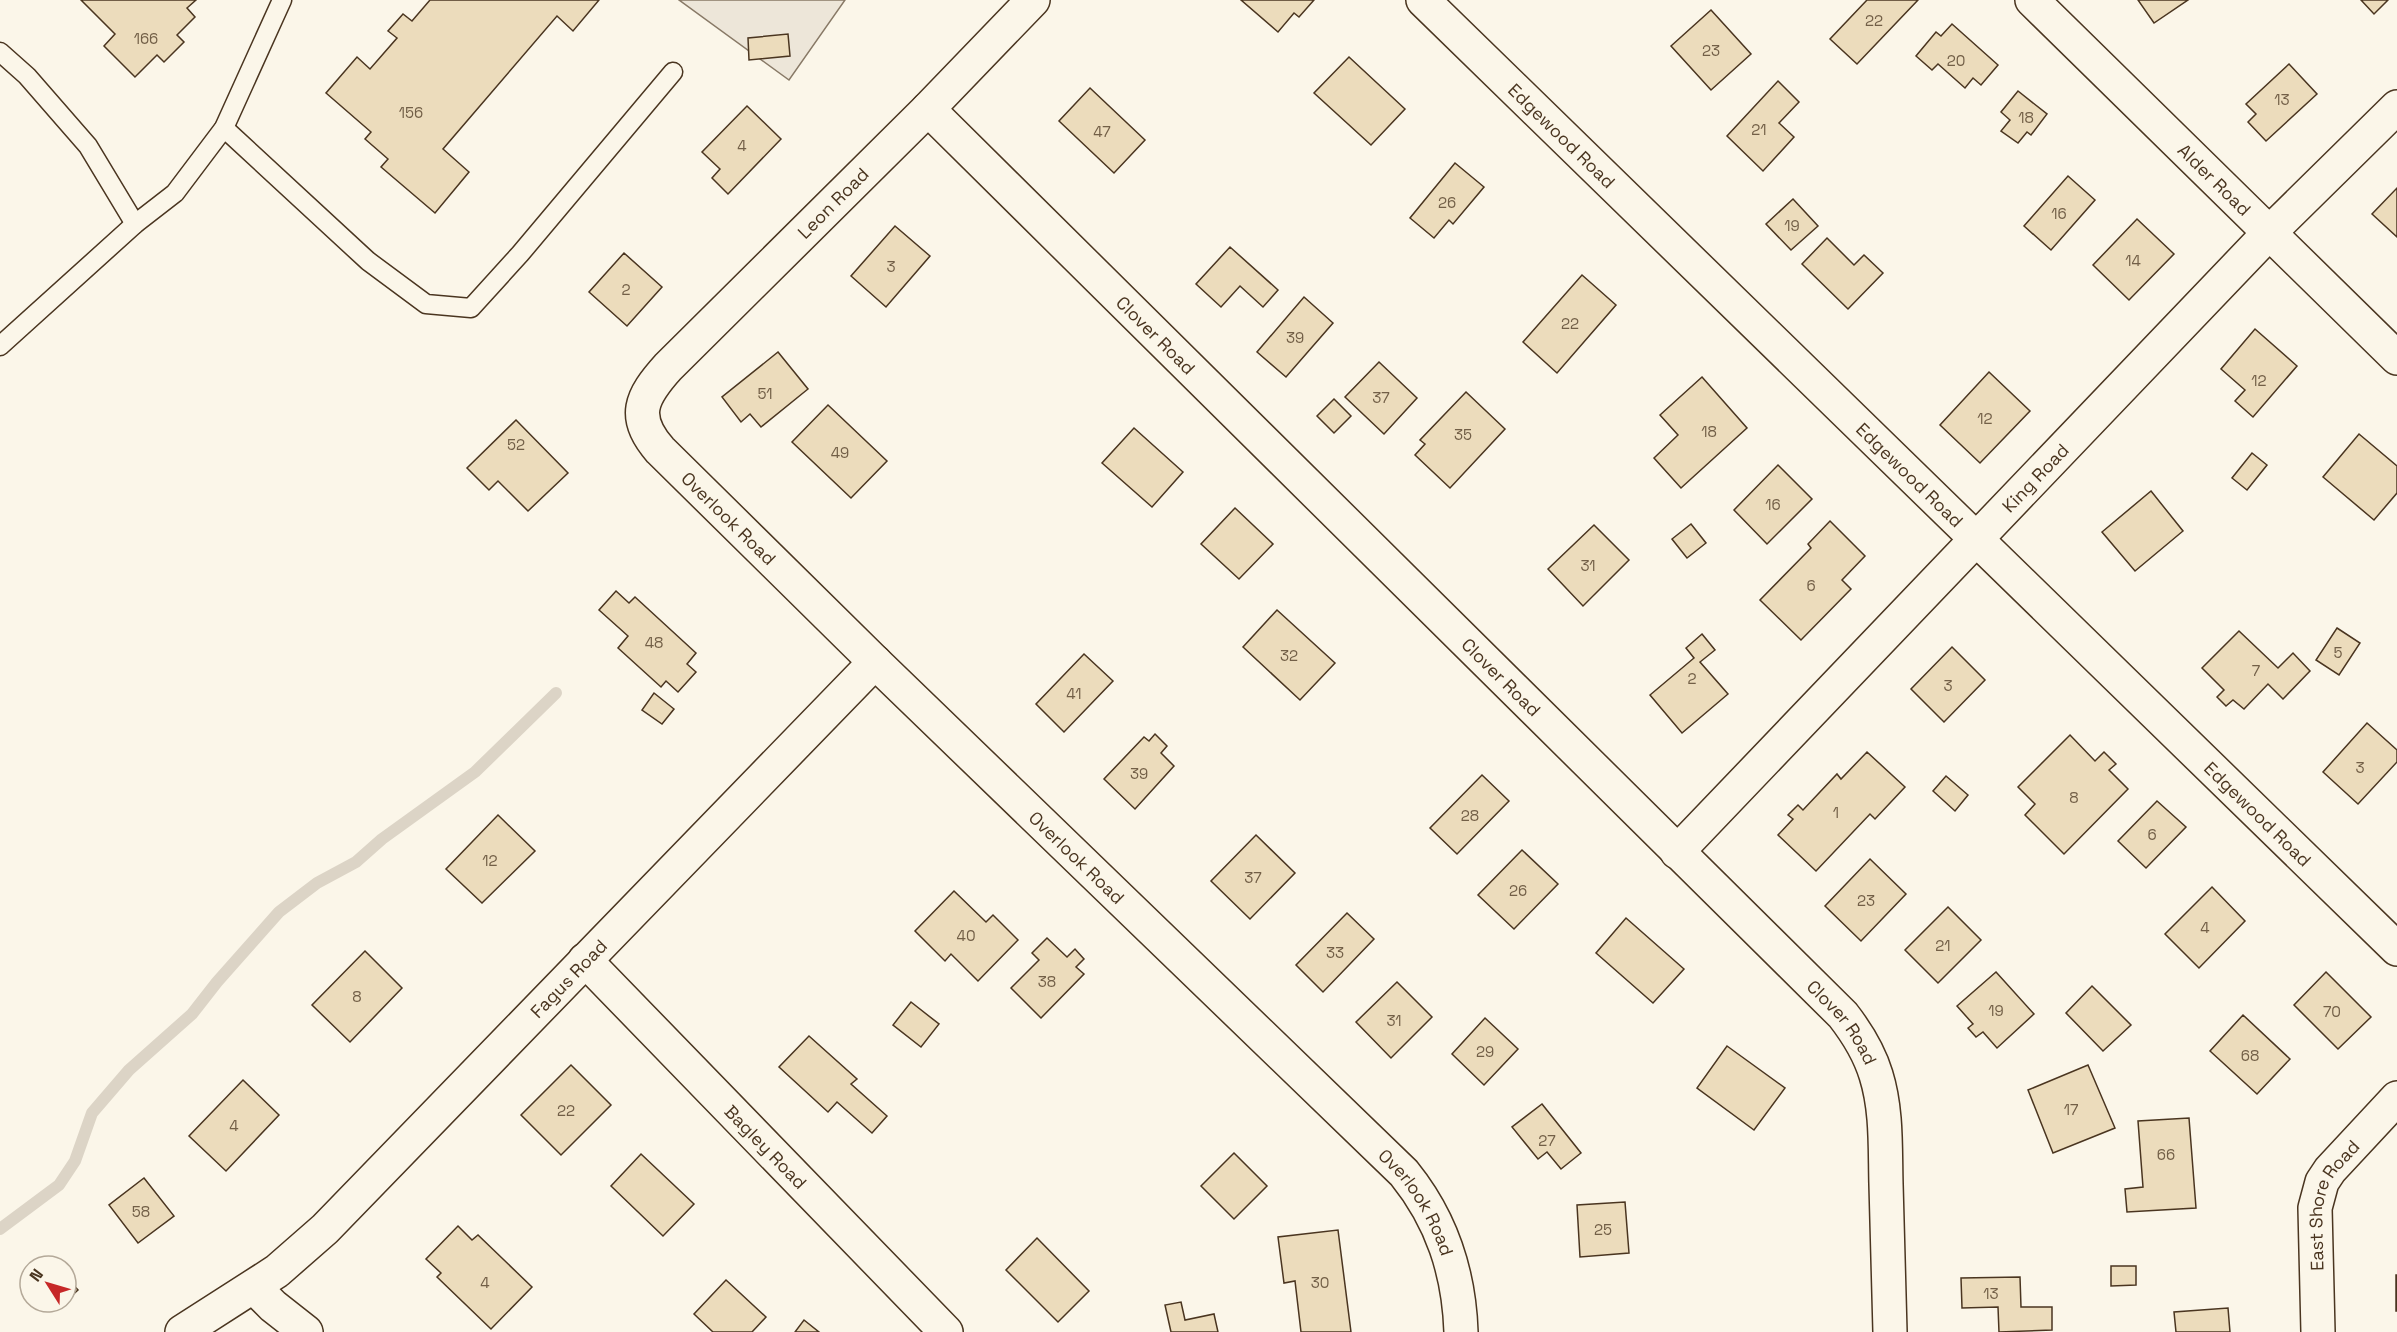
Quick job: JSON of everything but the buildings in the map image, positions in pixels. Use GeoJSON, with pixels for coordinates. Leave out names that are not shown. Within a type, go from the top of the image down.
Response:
{"type":"FeatureCollection","features":[{"type":"Feature","properties":{"kind":"street","name":"Leon Road"},"geometry":{"type":"LineString","coordinates":[[641,411],[653,383],[668,367],[928,109],[1033,0]]}},
{"type":"Feature","properties":{"kind":"street","name":"Edgewood Road"},"geometry":{"type":"LineString","coordinates":[[1423,0],[2397,949]]}},
{"type":"Feature","properties":{"kind":"street","name":"Alder Road"},"geometry":{"type":"LineString","coordinates":[[2032,0],[2397,358]]}},
{"type":"Feature","properties":{"kind":"street","name":"King Road"},"geometry":{"type":"LineString","coordinates":[[1677,852],[2270,233],[2397,107]]}},
{"type":"Feature","properties":{"kind":"street","name":"Clover Road"},"geometry":{"type":"LineString","coordinates":[[928,109],[1677,852],[1827,997],[1858,1034],[1869,1055],[1876,1076],[1882,1107],[1885,1140],[1890,1332]]}},
{"type":"Feature","properties":{"kind":"street","name":"Overlook Road"},"geometry":{"type":"LineString","coordinates":[[641,411],[642,424],[649,438],[660,450],[875,662],[1404,1173],[1420,1192],[1443,1237],[1457,1284],[1461,1332]]}},
{"type":"Feature","properties":{"kind":"street","name":"Fagus Road"},"geometry":{"type":"LineString","coordinates":[[182,1332],[254,1287],[293,1258],[325,1229],[875,662]]}},
{"type":"Feature","properties":{"kind":"street","name":"Bagley Road"},"geometry":{"type":"LineString","coordinates":[[585,960],[946,1332]]}},
{"type":"Feature","properties":{"kind":"street","name":"East Shore Road"},"geometry":{"type":"LineString","coordinates":[[2318,1332],[2315,1208],[2322,1182],[2330,1170],[2397,1098]]}},
{"type":"Feature","properties":{"kind":"street"},"geometry":{"type":"LineString","coordinates":[[254,1287],[273,1306],[306,1332]]}},
{"type":"Feature","properties":{"kind":"lane"},"geometry":{"type":"LineString","coordinates":[[0,346],[135,224],[175,193],[224,128],[282,0]]}},
{"type":"Feature","properties":{"kind":"lane"},"geometry":{"type":"LineString","coordinates":[[0,52],[27,76],[88,146],[135,224]]}},
{"type":"Feature","properties":{"kind":"lane"},"geometry":{"type":"LineString","coordinates":[[224,128],[368,261],[426,304],[471,308],[520,254],[673,72]]}},
{"type":"Feature","properties":{"kind":"shaded area"},"geometry":{"type":"Polygon","coordinates":[[[679,0],[845,0],[789,80],[679,0]]]}},
{"type":"Feature","properties":{"kind":"waterway"},"geometry":{"type":"LineString","coordinates":[[0,1229],[59,1185],[75,1161],[92,1113],[129,1070],[192,1014],[279,912],[317,883],[356,862],[382,839],[475,772],[556,693]]}}]}
